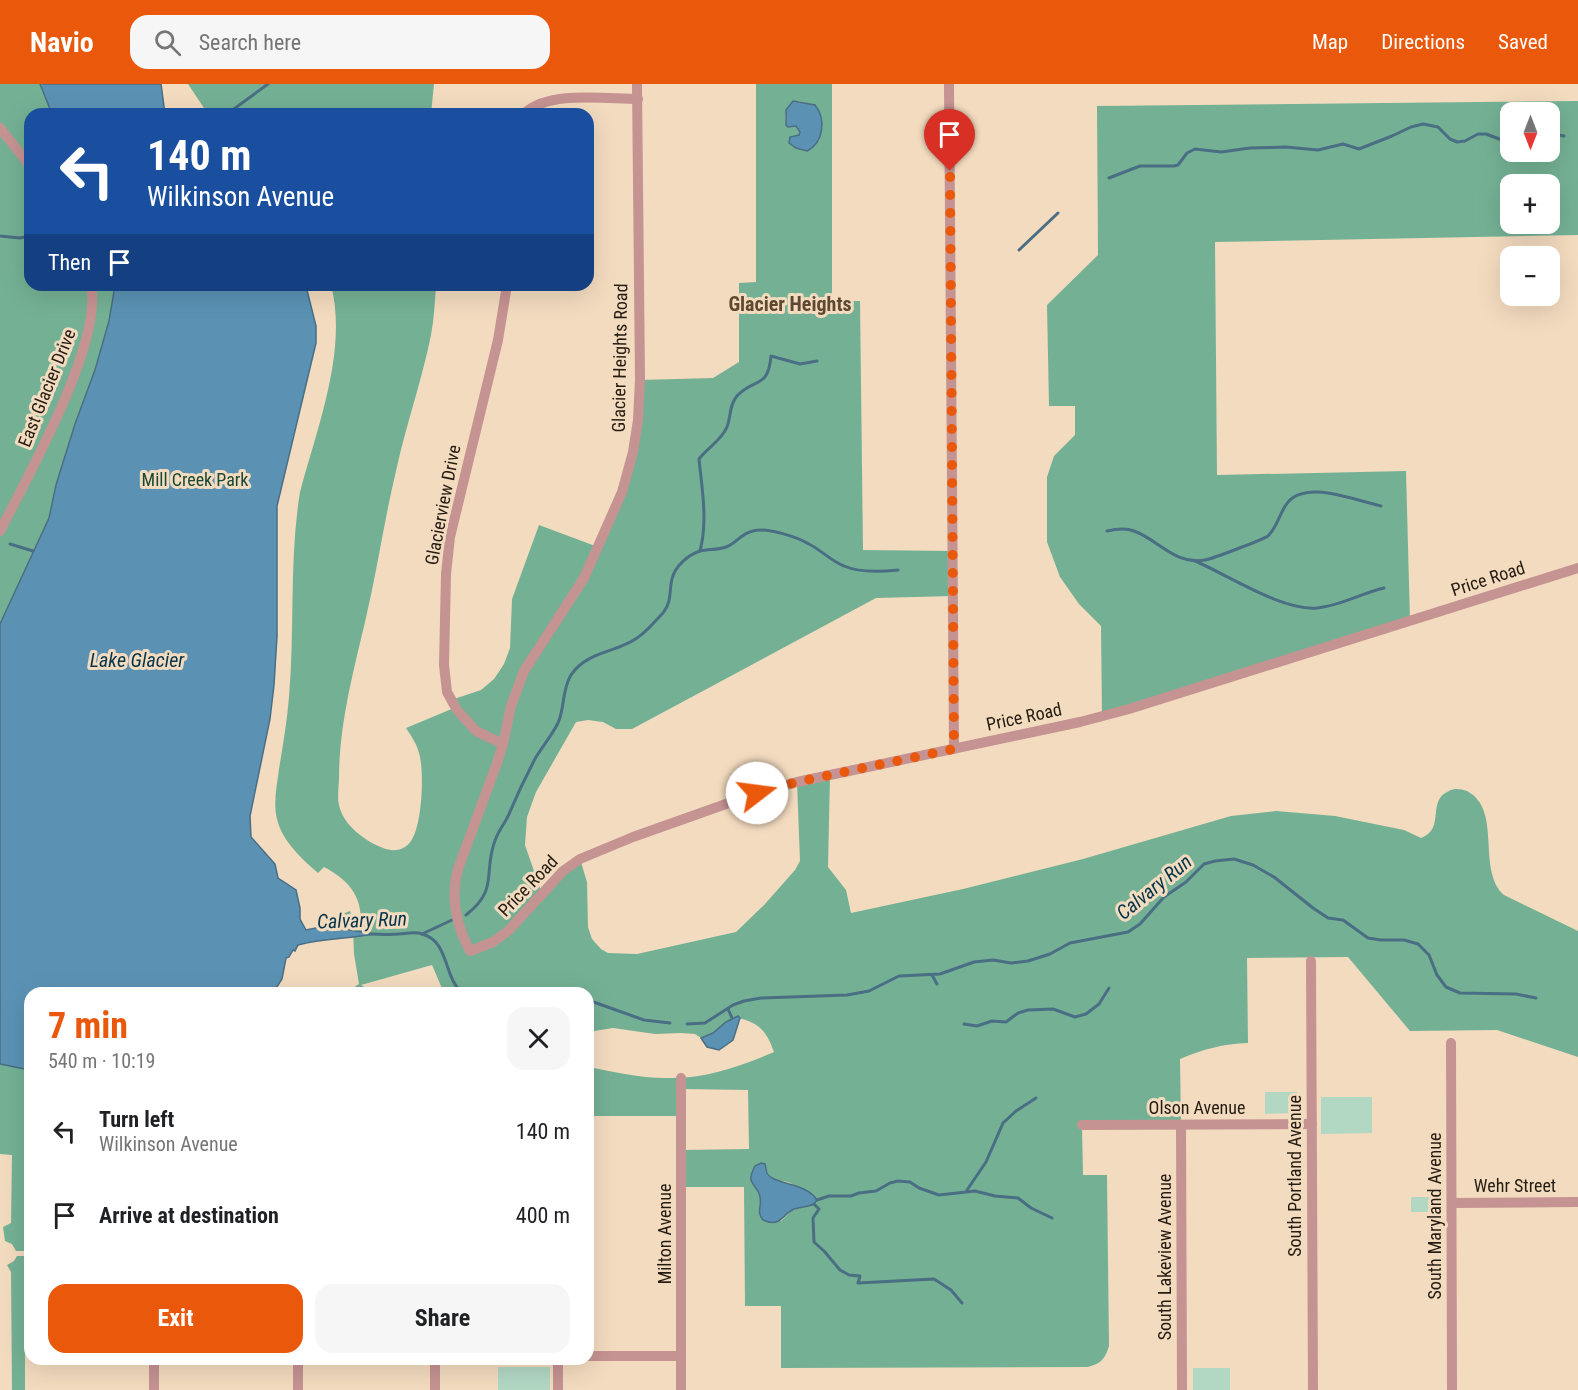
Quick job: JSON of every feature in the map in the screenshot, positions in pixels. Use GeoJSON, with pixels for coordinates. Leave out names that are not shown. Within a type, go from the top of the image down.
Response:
{"type":"FeatureCollection","features":[{"type":"Feature","properties":{"kind":"street","name":"Glacier Heights Road"},"geometry":{"type":"LineString","coordinates":[[470,951],[460,934],[454,912],[456,874],[503,744],[511,706],[524,671],[584,578],[622,492],[633,453],[638,420],[640,380],[637,84]]}},
{"type":"Feature","properties":{"kind":"street"},"geometry":{"type":"LineString","coordinates":[[949,84],[954,749]]}},
{"type":"Feature","properties":{"kind":"street"},"geometry":{"type":"LineString","coordinates":[[532,108],[558,99],[638,99]]}},
{"type":"Feature","properties":{"kind":"street"},"geometry":{"type":"LineString","coordinates":[[0,128],[24,158]]}},
{"type":"Feature","properties":{"kind":"street","name":"East Glacier Drive"},"geometry":{"type":"LineString","coordinates":[[0,531],[52,427],[80,356],[92,316],[92,291]]}},
{"type":"Feature","properties":{"kind":"street","name":"Glacierview Drive"},"geometry":{"type":"LineString","coordinates":[[503,744],[476,731],[457,710],[447,692],[444,665],[446,574],[450,537],[498,340],[506,291]]}},
{"type":"Feature","properties":{"kind":"street","name":"Price Road"},"geometry":{"type":"LineString","coordinates":[[470,951],[493,942],[508,931],[563,871],[588,856],[633,837],[757,793],[797,782],[1080,722],[1129,709],[1578,568]]}},
{"type":"Feature","properties":{"kind":"street","name":"South Portland Avenue"},"geometry":{"type":"LineString","coordinates":[[1311,961],[1313,1390]]}},
{"type":"Feature","properties":{"kind":"street","name":"South Maryland Avenue"},"geometry":{"type":"LineString","coordinates":[[1451,1043],[1452,1390]]}},
{"type":"Feature","properties":{"kind":"street","name":"Milton Avenue"},"geometry":{"type":"LineString","coordinates":[[681,1078],[681,1390]]}},
{"type":"Feature","properties":{"kind":"street","name":"Olson Avenue"},"geometry":{"type":"LineString","coordinates":[[1082,1125],[1312,1124]]}},
{"type":"Feature","properties":{"kind":"street","name":"South Lakeview Avenue"},"geometry":{"type":"LineString","coordinates":[[1181,1125],[1182,1390]]}},
{"type":"Feature","properties":{"kind":"street","name":"Wehr Street"},"geometry":{"type":"LineString","coordinates":[[1452,1203],[1578,1203]]}},
{"type":"Feature","properties":{"kind":"street"},"geometry":{"type":"LineString","coordinates":[[594,1356],[681,1356]]}},
{"type":"Feature","properties":{"kind":"street"},"geometry":{"type":"LineString","coordinates":[[154,1365],[154,1390]]}},
{"type":"Feature","properties":{"kind":"street"},"geometry":{"type":"LineString","coordinates":[[298,1365],[298,1390]]}},
{"type":"Feature","properties":{"kind":"street"},"geometry":{"type":"LineString","coordinates":[[435,1365],[435,1390]]}},
{"type":"Feature","properties":{"kind":"street"},"geometry":{"type":"LineString","coordinates":[[558,1365],[558,1390]]}},
{"type":"Feature","properties":{"kind":"green space"},"geometry":{"type":"Polygon","coordinates":[[[0,84],[40,84],[50,108],[24,108],[24,291],[114,291],[109,321],[95,370],[56,485],[49,518],[0,624],[0,84]]]}},
{"type":"Feature","properties":{"kind":"green space"},"geometry":{"type":"Polygon","coordinates":[[[188,84],[434,84],[432,108],[204,108],[188,84]]]}},
{"type":"Feature","properties":{"kind":"green space"},"geometry":{"type":"Polygon","coordinates":[[[756,84],[832,84],[832,301],[860,301],[863,550],[953,551],[953,596],[876,598],[632,729],[616,729],[603,722],[588,720],[576,722],[536,792],[527,817],[525,845],[542,894],[580,859],[587,882],[588,927],[592,939],[601,949],[608,953],[637,954],[736,932],[765,904],[795,870],[800,861],[797,782],[830,775],[828,867],[846,890],[851,913],[963,889],[1083,859],[1231,816],[1276,811],[1335,816],[1404,830],[1421,838],[1433,828],[1438,801],[1442,795],[1458,789],[1467,791],[1478,800],[1484,812],[1491,871],[1504,895],[1578,931],[1578,1057],[1497,1030],[1410,1031],[1348,957],[1247,958],[1248,1043],[1213,1048],[1180,1059],[1181,1125],[1082,1126],[1083,1175],[1107,1175],[1109,1346],[1102,1360],[1087,1367],[781,1368],[781,1306],[745,1306],[744,1187],[681,1187],[681,1150],[749,1149],[748,1090],[681,1089],[681,1116],[594,1116],[594,1068],[661,1078],[711,1073],[774,1052],[768,1038],[760,1028],[749,1021],[734,1017],[713,1033],[701,1038],[695,1034],[655,1034],[613,1028],[594,1031],[594,987],[441,987],[432,965],[361,985],[364,987],[354,987],[359,984],[353,929],[326,926],[314,928],[350,911],[353,921],[361,921],[355,895],[346,882],[339,877],[324,867],[318,873],[299,856],[283,835],[275,807],[291,671],[294,543],[300,492],[322,416],[333,362],[336,336],[332,291],[436,291],[431,335],[400,454],[341,738],[338,802],[341,812],[350,826],[369,841],[383,848],[394,850],[405,847],[415,834],[421,800],[420,757],[406,728],[454,708],[451,700],[481,690],[494,679],[504,664],[510,648],[512,599],[539,525],[598,547],[622,492],[640,380],[713,378],[739,362],[739,283],[756,282],[756,84]],[[797,101],[791,103],[785,115],[788,127],[796,126],[799,129],[799,135],[795,135],[812,148],[820,137],[815,105],[797,101]],[[755,1166],[751,1179],[761,1199],[759,1212],[781,1221],[792,1210],[809,1206],[795,1186],[770,1176],[766,1167],[755,1166]]]}},
{"type":"Feature","properties":{"kind":"green space"},"geometry":{"type":"Polygon","coordinates":[[[1578,101],[1578,235],[1215,242],[1217,475],[1406,471],[1410,621],[1102,716],[1101,626],[1079,604],[1060,577],[1047,542],[1047,477],[1054,456],[1075,435],[1075,406],[1049,406],[1047,305],[1098,255],[1097,106],[1578,101]]]}},
{"type":"Feature","properties":{"kind":"green space"},"geometry":{"type":"Polygon","coordinates":[[[0,1064],[24,1069],[24,1251],[16,1251],[12,1244],[5,1241],[3,1227],[11,1223],[12,1155],[0,1154],[0,1064]]]}},
{"type":"Feature","properties":{"kind":"green space"},"geometry":{"type":"Polygon","coordinates":[[[1265,1092],[1297,1092],[1297,1113],[1265,1114],[1265,1092]]]}},
{"type":"Feature","properties":{"kind":"green space"},"geometry":{"type":"Polygon","coordinates":[[[1321,1097],[1372,1097],[1372,1133],[1321,1134],[1321,1097]]]}},
{"type":"Feature","properties":{"kind":"green space"},"geometry":{"type":"Polygon","coordinates":[[[1411,1197],[1439,1197],[1440,1212],[1411,1212],[1411,1197]]]}},
{"type":"Feature","properties":{"kind":"green space"},"geometry":{"type":"Polygon","coordinates":[[[17,1256],[24,1256],[25,1390],[12,1390],[11,1272],[7,1265],[17,1256]]]}},
{"type":"Feature","properties":{"kind":"green space"},"geometry":{"type":"Polygon","coordinates":[[[498,1367],[550,1367],[550,1390],[498,1390],[498,1367]]]}},
{"type":"Feature","properties":{"kind":"green space"},"geometry":{"type":"Polygon","coordinates":[[[1193,1368],[1230,1368],[1230,1390],[1193,1390],[1193,1368]]]}},
{"type":"Feature","properties":{"kind":"water"},"geometry":{"type":"Polygon","coordinates":[[[40,84],[161,84],[164,108],[50,108],[40,84]]]}},
{"type":"Feature","properties":{"kind":"water"},"geometry":{"type":"Polygon","coordinates":[[[793,101],[815,105],[821,117],[820,136],[813,147],[807,151],[789,143],[790,137],[799,135],[800,132],[796,126],[786,125],[786,110],[793,101]]]}},
{"type":"Feature","properties":{"kind":"water","name":"Lake Glacier"},"geometry":{"type":"Polygon","coordinates":[[[114,291],[307,291],[316,326],[316,343],[277,506],[277,636],[274,685],[270,719],[250,816],[251,837],[275,864],[278,878],[296,890],[300,919],[306,930],[326,926],[374,934],[298,945],[295,951],[293,950],[286,958],[282,979],[277,987],[24,987],[24,1069],[0,1064],[0,624],[49,518],[56,485],[109,321],[114,291]]]}},
{"type":"Feature","properties":{"kind":"water"},"geometry":{"type":"Polygon","coordinates":[[[738,1016],[740,1018],[733,1040],[719,1050],[707,1047],[701,1038],[713,1033],[738,1016]]]}},
{"type":"Feature","properties":{"kind":"water"},"geometry":{"type":"Polygon","coordinates":[[[765,1164],[770,1177],[805,1190],[817,1200],[812,1205],[794,1209],[777,1222],[763,1220],[760,1214],[759,1195],[751,1178],[755,1166],[765,1164]]]}},
{"type":"Feature","properties":{"kind":"waterway"},"geometry":{"type":"LineString","coordinates":[[235,108],[268,84]]}},
{"type":"Feature","properties":{"kind":"waterway"},"geometry":{"type":"LineString","coordinates":[[1109,178],[1140,166],[1178,165],[1187,153],[1195,149],[1221,152],[1286,147],[1318,150],[1343,144],[1359,149],[1423,124],[1438,127],[1450,139],[1457,142],[1465,141],[1478,134],[1486,134],[1500,139]]}},
{"type":"Feature","properties":{"kind":"waterway"},"geometry":{"type":"LineString","coordinates":[[1560,135],[1564,136]]}},
{"type":"Feature","properties":{"kind":"waterway"},"geometry":{"type":"LineString","coordinates":[[1019,250],[1058,213]]}},
{"type":"Feature","properties":{"kind":"waterway"},"geometry":{"type":"LineString","coordinates":[[0,236],[24,237]]}},
{"type":"Feature","properties":{"kind":"waterway"},"geometry":{"type":"LineString","coordinates":[[700,551],[704,517],[699,459],[724,432],[734,400],[743,390],[763,379],[767,374],[771,356],[800,364],[817,361]]}},
{"type":"Feature","properties":{"kind":"waterway"},"geometry":{"type":"LineString","coordinates":[[1107,531],[1131,530],[1184,559],[1205,560],[1268,536],[1285,506],[1301,494],[1330,493],[1381,506]]}},
{"type":"Feature","properties":{"kind":"waterway"},"geometry":{"type":"LineString","coordinates":[[466,915],[476,906],[487,888],[490,860],[496,838],[536,757],[558,723],[566,686],[571,675],[585,661],[629,643],[648,630],[666,609],[674,574],[687,558],[700,551],[726,547],[749,532],[766,530],[804,541],[839,564],[850,568],[870,571],[898,570]]}},
{"type":"Feature","properties":{"kind":"waterway"},"geometry":{"type":"LineString","coordinates":[[10,544],[33,551]]}},
{"type":"Feature","properties":{"kind":"waterway"},"geometry":{"type":"LineString","coordinates":[[1195,561],[1255,591],[1288,604],[1303,607],[1317,608],[1334,605],[1384,588]]}},
{"type":"Feature","properties":{"kind":"waterway","name":"Calvary Run"},"geometry":{"type":"LineString","coordinates":[[687,1024],[705,1023],[733,1005],[744,1001],[761,998],[847,995],[869,991],[899,976],[940,974],[974,962],[1028,961],[1050,954],[1070,943],[1128,932],[1140,924],[1164,897],[1186,882],[1204,864],[1234,859],[1253,865],[1274,877],[1328,918],[1343,920],[1368,938],[1404,940],[1418,944],[1429,955],[1437,975],[1446,987],[1460,993],[1516,994],[1536,998]]}},
{"type":"Feature","properties":{"kind":"waterway"},"geometry":{"type":"LineString","coordinates":[[422,934],[452,920]]}},
{"type":"Feature","properties":{"kind":"waterway","name":"Calvary Run"},"geometry":{"type":"LineString","coordinates":[[370,934],[416,933],[431,938],[442,952],[457,987]]}},
{"type":"Feature","properties":{"kind":"waterway"},"geometry":{"type":"LineString","coordinates":[[932,975],[937,984]]}},
{"type":"Feature","properties":{"kind":"waterway"},"geometry":{"type":"LineString","coordinates":[[964,1024],[977,1026],[992,1021],[1006,1022],[1018,1013],[1028,1010],[1053,1009],[1075,1017],[1086,1014],[1099,1004],[1109,988]]}},
{"type":"Feature","properties":{"kind":"waterway","name":"Calvary Run"},"geometry":{"type":"LineString","coordinates":[[594,1002],[644,1020],[670,1023]]}},
{"type":"Feature","properties":{"kind":"waterway"},"geometry":{"type":"LineString","coordinates":[[728,1009],[732,1018]]}},
{"type":"Feature","properties":{"kind":"waterway"},"geometry":{"type":"LineString","coordinates":[[967,1190],[986,1162],[1003,1123],[1036,1098]]}},
{"type":"Feature","properties":{"kind":"waterway"},"geometry":{"type":"LineString","coordinates":[[817,1200],[829,1196],[851,1196],[876,1191],[898,1181],[910,1182],[939,1195],[975,1191],[1018,1198],[1031,1208],[1052,1218]]}},
{"type":"Feature","properties":{"kind":"waterway"},"geometry":{"type":"LineString","coordinates":[[814,1204],[819,1209],[813,1218],[814,1242],[840,1270],[849,1275],[860,1276],[858,1283],[934,1279],[951,1290],[962,1303]]}},
{"type":"Feature","properties":{"kind":"district","name":"Glacier Heights"},"geometry":{"type":"Point","coordinates":[790,304]}},
{"type":"Feature","properties":{"kind":"route"},"geometry":{"type":"LineString","coordinates":[[757,793],[797,782],[954,749],[950,171]]}},
{"type":"Feature","properties":{"kind":"park label","name":"Mill Creek Park"},"geometry":{"type":"Point","coordinates":[195,480]}}]}
